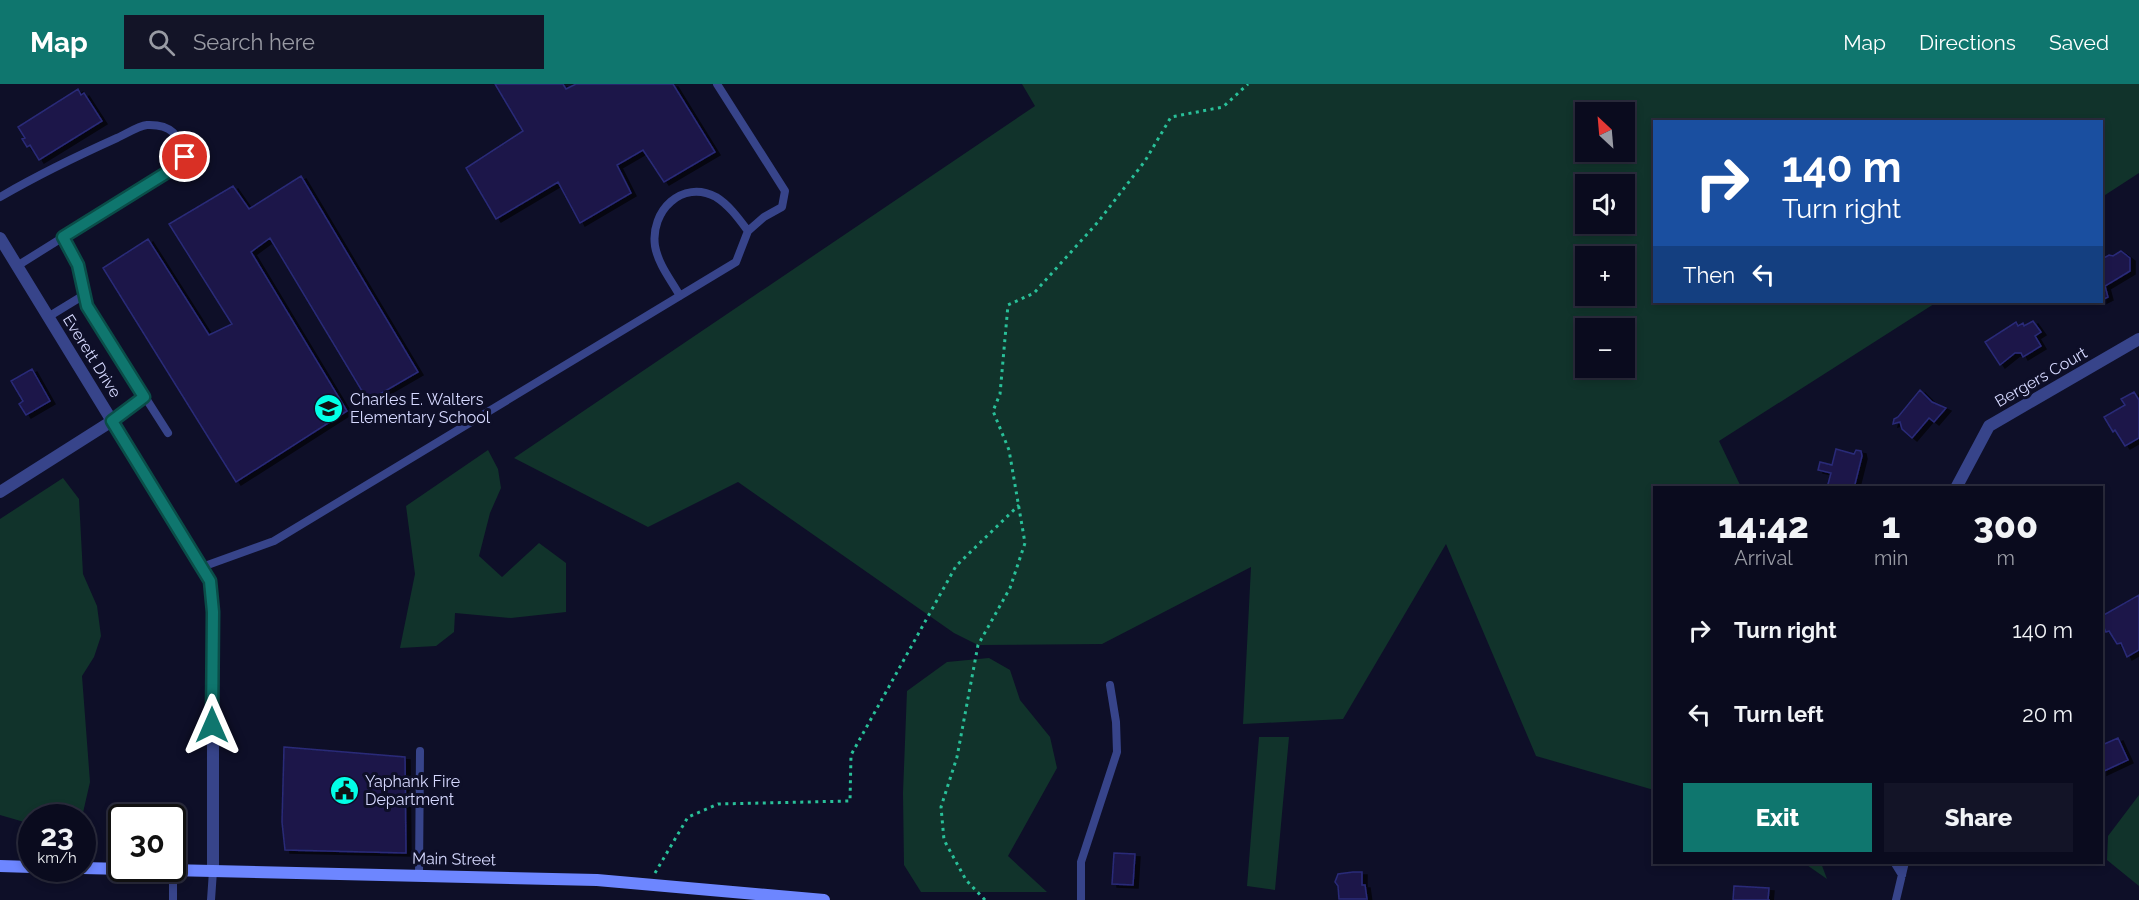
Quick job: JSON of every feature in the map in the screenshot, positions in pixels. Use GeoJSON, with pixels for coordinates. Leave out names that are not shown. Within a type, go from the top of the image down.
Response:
{"type":"FeatureCollection","features":[{"type":"Feature","properties":{"kind":"main road"},"geometry":{"type":"LineString","coordinates":[[0,866],[18,867]]}},
{"type":"Feature","properties":{"kind":"main road","name":"Main Street"},"geometry":{"type":"LineString","coordinates":[[186,871],[597,880],[824,900]]}},
{"type":"Feature","properties":{"kind":"street","name":"Everett Drive"},"geometry":{"type":"LineString","coordinates":[[0,238],[210,581],[213,612],[213,871]]}},
{"type":"Feature","properties":{"kind":"street","name":"Bergers Court"},"geometry":{"type":"LineString","coordinates":[[1957,486],[1989,426],[2139,339]]}},
{"type":"Feature","properties":{"kind":"street"},"geometry":{"type":"LineString","coordinates":[[0,492],[112,421]]}},
{"type":"Feature","properties":{"kind":"lane"},"geometry":{"type":"LineString","coordinates":[[202,567],[274,541],[736,262],[748,231],[764,217],[782,207],[785,191],[717,84]]}},
{"type":"Feature","properties":{"kind":"lane"},"geometry":{"type":"LineString","coordinates":[[0,197],[71,159],[146,125],[168,128],[175,133],[180,139],[185,157],[182,163],[17,266]]}},
{"type":"Feature","properties":{"kind":"lane"},"geometry":{"type":"LineString","coordinates":[[680,296],[659,259],[655,245],[657,219],[668,204],[686,193],[705,193],[717,198],[725,205],[748,231]]}},
{"type":"Feature","properties":{"kind":"lane"},"geometry":{"type":"LineString","coordinates":[[63,237],[78,265],[87,306],[168,433]]}},
{"type":"Feature","properties":{"kind":"lane"},"geometry":{"type":"LineString","coordinates":[[48,317],[84,295]]}},
{"type":"Feature","properties":{"kind":"lane"},"geometry":{"type":"LineString","coordinates":[[112,421],[144,397]]}},
{"type":"Feature","properties":{"kind":"lane"},"geometry":{"type":"LineString","coordinates":[[1081,900],[1081,862],[1117,752],[1116,722],[1110,685]]}},
{"type":"Feature","properties":{"kind":"lane"},"geometry":{"type":"LineString","coordinates":[[418,875],[420,751]]}},
{"type":"Feature","properties":{"kind":"lane"},"geometry":{"type":"LineString","coordinates":[[1895,864],[1902,875]]}},
{"type":"Feature","properties":{"kind":"lane"},"geometry":{"type":"LineString","coordinates":[[1896,900],[1905,864]]}},
{"type":"Feature","properties":{"kind":"lane"},"geometry":{"type":"LineString","coordinates":[[211,900],[213,871]]}},
{"type":"Feature","properties":{"kind":"lane"},"geometry":{"type":"LineString","coordinates":[[173,882],[173,900]]}},
{"type":"Feature","properties":{"kind":"path"},"geometry":{"type":"LineString","coordinates":[[985,900],[966,880],[944,840],[941,807],[957,757],[978,645],[1010,588],[1025,543],[1009,450],[993,411],[1000,394],[1008,305],[1034,293],[1098,222],[1145,161],[1172,117],[1223,107],[1248,84]]}},
{"type":"Feature","properties":{"kind":"path"},"geometry":{"type":"LineString","coordinates":[[653,884],[655,872],[688,817],[718,804],[850,801],[851,755],[956,566],[1019,505]]}},
{"type":"Feature","properties":{"kind":"green space"},"geometry":{"type":"Polygon","coordinates":[[[1022,84],[2139,84],[2139,173],[2103,196],[2103,120],[1653,120],[1653,303],[1935,303],[1719,441],[1741,486],[1653,486],[1653,790],[1536,756],[1446,544],[1343,719],[1243,724],[1251,567],[1102,644],[978,645],[954,633],[738,482],[648,527],[514,458],[1035,106],[1022,84]]]}},
{"type":"Feature","properties":{"kind":"green space"},"geometry":{"type":"Polygon","coordinates":[[[488,450],[498,469],[501,488],[490,513],[479,556],[502,577],[539,543],[566,563],[566,612],[511,618],[455,613],[454,632],[436,646],[400,648],[415,574],[406,506],[488,450]]]}},
{"type":"Feature","properties":{"kind":"green space"},"geometry":{"type":"Polygon","coordinates":[[[63,478],[79,499],[83,574],[97,606],[101,636],[94,657],[82,676],[90,782],[85,804],[18,804],[18,820],[0,815],[0,519],[63,478]]]}},
{"type":"Feature","properties":{"kind":"green space"},"geometry":{"type":"Polygon","coordinates":[[[989,658],[1010,670],[1020,700],[1050,737],[1057,768],[1008,856],[1047,892],[921,892],[904,865],[903,793],[907,691],[947,662],[989,658]]]}},
{"type":"Feature","properties":{"kind":"green space"},"geometry":{"type":"Polygon","coordinates":[[[1259,737],[1289,737],[1275,890],[1247,886],[1259,737]]]}},
{"type":"Feature","properties":{"kind":"green space"},"geometry":{"type":"Polygon","coordinates":[[[2139,795],[2139,886],[2107,860],[2108,836],[2139,795]]]}},
{"type":"Feature","properties":{"kind":"green space"},"geometry":{"type":"Polygon","coordinates":[[[1805,864],[1821,864],[1827,879],[1805,864]]]}},
{"type":"Feature","properties":{"kind":"building"},"geometry":{"type":"Polygon","coordinates":[[[495,84],[563,84],[566,89],[576,84],[673,84],[715,152],[664,182],[643,150],[617,165],[631,193],[580,223],[558,182],[496,219],[466,168],[523,131],[495,84]]]}},
{"type":"Feature","properties":{"kind":"building"},"geometry":{"type":"Polygon","coordinates":[[[78,89],[81,95],[84,93],[102,121],[39,160],[30,145],[27,147],[22,139],[25,138],[18,127],[78,89]]]}},
{"type":"Feature","properties":{"kind":"building"},"geometry":{"type":"Polygon","coordinates":[[[301,176],[418,372],[368,401],[270,238],[251,252],[347,411],[236,482],[103,268],[148,239],[209,335],[232,324],[169,224],[233,186],[249,209],[301,176]]]}},
{"type":"Feature","properties":{"kind":"building"},"geometry":{"type":"Polygon","coordinates":[[[2121,251],[2130,258],[2130,271],[2105,286],[2108,297],[2103,300],[2103,258],[2109,255],[2113,256],[2121,251]]]}},
{"type":"Feature","properties":{"kind":"building"},"geometry":{"type":"Polygon","coordinates":[[[2033,321],[2041,332],[2035,336],[2041,346],[2023,357],[2021,353],[2015,353],[2000,365],[1985,342],[2016,322],[2018,326],[2023,323],[2024,326],[2033,321]]]}},
{"type":"Feature","properties":{"kind":"building"},"geometry":{"type":"Polygon","coordinates":[[[32,369],[50,401],[26,415],[19,404],[23,401],[11,381],[32,369]]]}},
{"type":"Feature","properties":{"kind":"building"},"geometry":{"type":"Polygon","coordinates":[[[1920,390],[1932,402],[1946,408],[1934,422],[1929,418],[1912,438],[1902,429],[1900,422],[1893,424],[1894,419],[1920,390]]]}},
{"type":"Feature","properties":{"kind":"building"},"geometry":{"type":"Polygon","coordinates":[[[2134,392],[2139,400],[2139,438],[2125,446],[2104,417],[2125,405],[2121,399],[2134,392]]]}},
{"type":"Feature","properties":{"kind":"building"},"geometry":{"type":"Polygon","coordinates":[[[1836,449],[1854,454],[1856,450],[1861,451],[1862,456],[1854,486],[1828,484],[1831,473],[1818,470],[1820,462],[1832,465],[1836,449]]]}},
{"type":"Feature","properties":{"kind":"building"},"geometry":{"type":"Polygon","coordinates":[[[2139,595],[2139,650],[2127,657],[2121,643],[2117,644],[2109,631],[2106,632],[2103,626],[2103,615],[2139,595]]]}},
{"type":"Feature","properties":{"kind":"building"},"geometry":{"type":"Polygon","coordinates":[[[2118,738],[2128,760],[2103,772],[2103,745],[2118,738]]]}},
{"type":"Feature","properties":{"kind":"building","name":"Yaphank Fire Department"},"geometry":{"type":"Polygon","coordinates":[[[284,747],[405,757],[406,853],[285,850],[282,822],[284,747]]]}},
{"type":"Feature","properties":{"kind":"building"},"geometry":{"type":"Polygon","coordinates":[[[1114,853],[1135,854],[1133,885],[1112,884],[1114,853]]]}},
{"type":"Feature","properties":{"kind":"building"},"geometry":{"type":"Polygon","coordinates":[[[1362,872],[1362,885],[1365,885],[1367,899],[1339,899],[1338,886],[1335,882],[1338,874],[1362,872]]]}},
{"type":"Feature","properties":{"kind":"building"},"geometry":{"type":"Polygon","coordinates":[[[1734,886],[1769,888],[1768,900],[1733,900],[1734,886]]]}},
{"type":"Feature","properties":{"kind":"place","name":"Charles E. Walters Elementary School"},"geometry":{"type":"Point","coordinates":[329,408]}},
{"type":"Feature","properties":{"kind":"place","name":"Yaphank Fire Department"},"geometry":{"type":"Point","coordinates":[344,790]}},
{"type":"Feature","properties":{"kind":"route"},"geometry":{"type":"LineString","coordinates":[[185,157],[182,163],[63,237],[78,265],[87,306],[144,397],[112,421],[210,581],[213,612],[212,725]]}}]}
